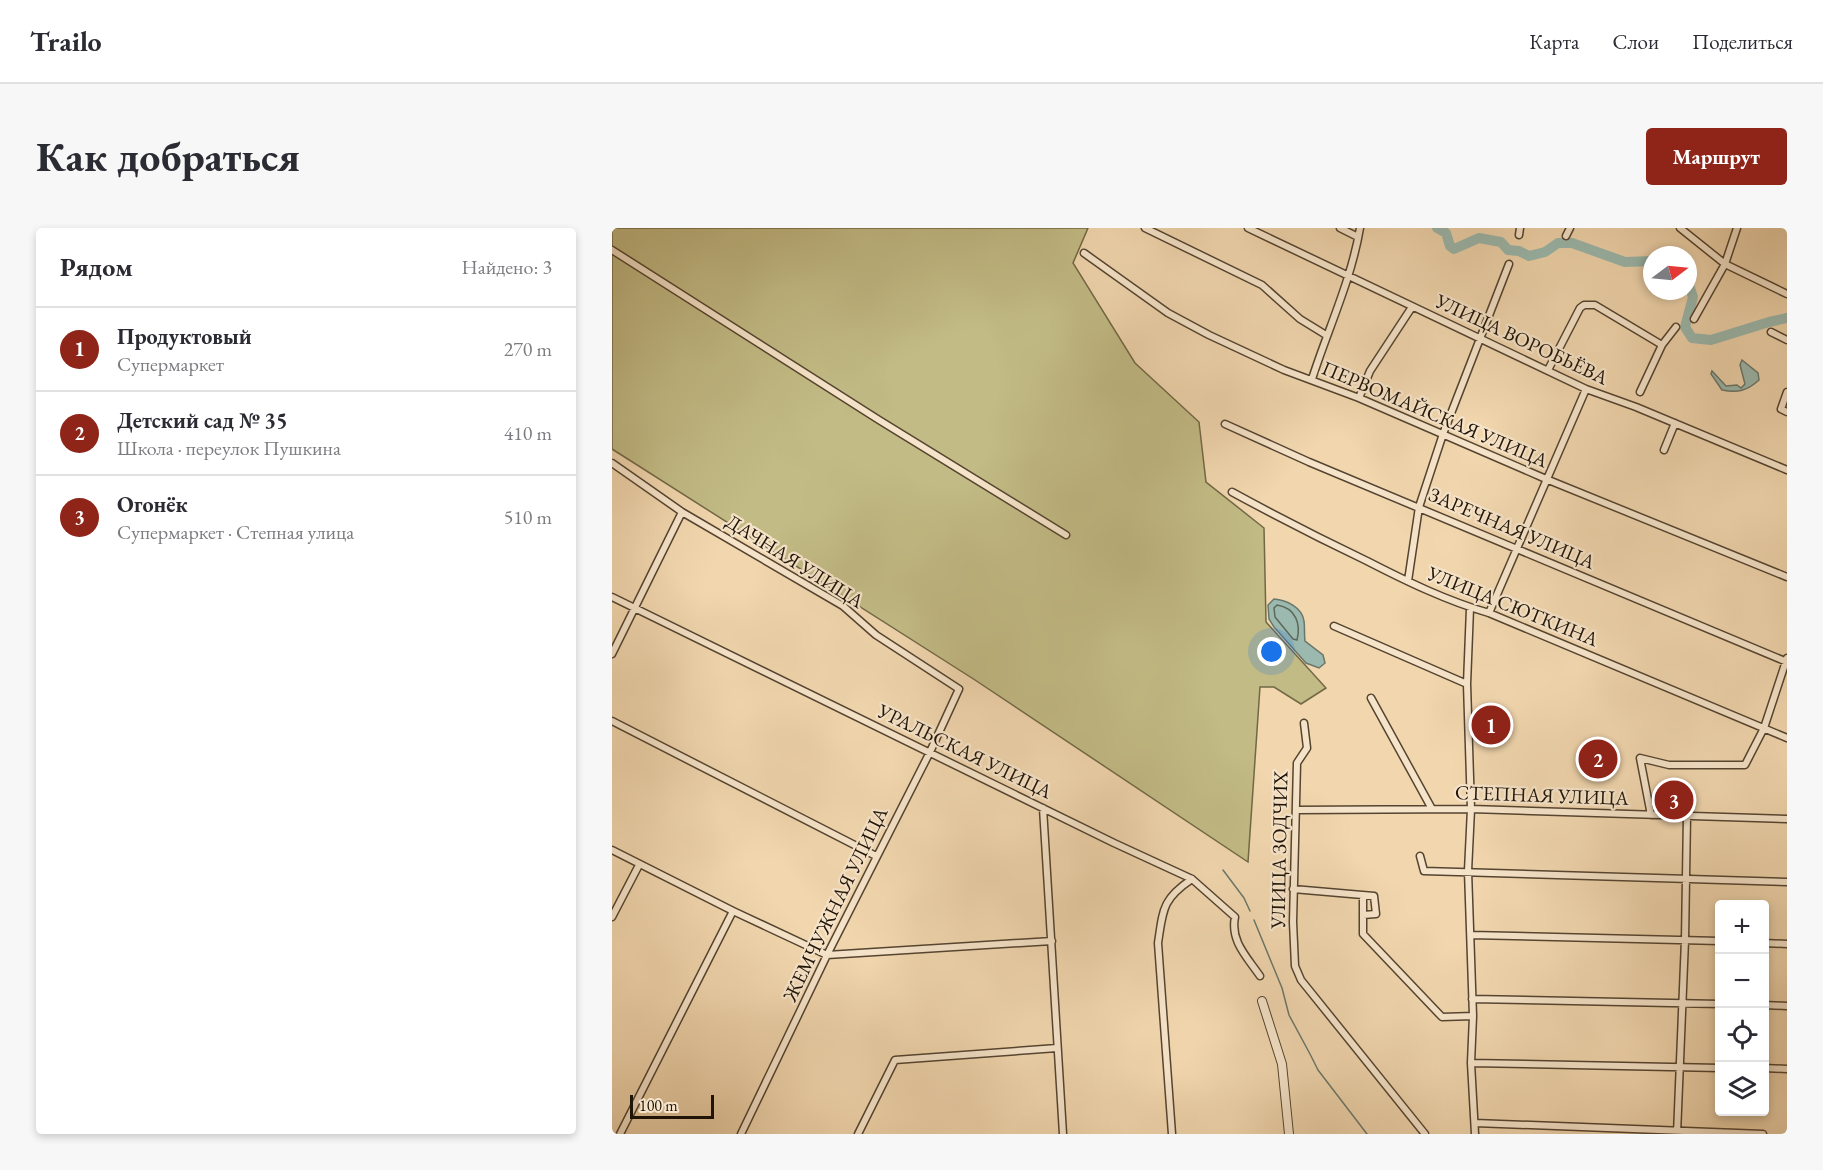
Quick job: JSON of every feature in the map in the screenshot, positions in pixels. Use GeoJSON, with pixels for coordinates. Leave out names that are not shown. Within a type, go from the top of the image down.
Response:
{"type":"FeatureCollection","features":[{"type":"Feature","properties":{"kind":"street"},"geometry":{"type":"LineString","coordinates":[[1145,228],[1262,285],[1300,319],[1326,335]]}},
{"type":"Feature","properties":{"kind":"street","name":"УЛИЦА ВОРОБЬЁВА"},"geometry":{"type":"LineString","coordinates":[[1248,228],[1586,389],[1787,470]]}},
{"type":"Feature","properties":{"kind":"street"},"geometry":{"type":"LineString","coordinates":[[1340,228],[1358,237]]}},
{"type":"Feature","properties":{"kind":"street"},"geometry":{"type":"LineString","coordinates":[[1312,379],[1349,276],[1360,228]]}},
{"type":"Feature","properties":{"kind":"street"},"geometry":{"type":"LineString","coordinates":[[1566,236],[1570,228]]}},
{"type":"Feature","properties":{"kind":"street"},"geometry":{"type":"LineString","coordinates":[[1680,228],[1725,264],[1787,294]]}},
{"type":"Feature","properties":{"kind":"street"},"geometry":{"type":"LineString","coordinates":[[1694,319],[1725,264],[1737,228]]}},
{"type":"Feature","properties":{"kind":"street"},"geometry":{"type":"LineString","coordinates":[[612,250],[879,420],[1066,535]]}},
{"type":"Feature","properties":{"kind":"street","name":"ПЕРВОМАЙСКАЯ УЛИЦА"},"geometry":{"type":"LineString","coordinates":[[1084,253],[1168,313],[1284,370],[1359,398],[1546,479],[1787,577]]}},
{"type":"Feature","properties":{"kind":"street"},"geometry":{"type":"LineString","coordinates":[[1408,581],[1419,507],[1443,434],[1509,264]]}},
{"type":"Feature","properties":{"kind":"street"},"geometry":{"type":"LineString","coordinates":[[1548,370],[1580,308],[1584,305],[1594,305],[1662,345]]}},
{"type":"Feature","properties":{"kind":"street"},"geometry":{"type":"LineString","coordinates":[[1359,398],[1370,371],[1412,307]]}},
{"type":"Feature","properties":{"kind":"street"},"geometry":{"type":"LineString","coordinates":[[1640,392],[1662,345],[1676,327]]}},
{"type":"Feature","properties":{"kind":"street"},"geometry":{"type":"LineString","coordinates":[[1771,333],[1787,340]]}},
{"type":"Feature","properties":{"kind":"street"},"geometry":{"type":"LineString","coordinates":[[1489,613],[1586,389]]}},
{"type":"Feature","properties":{"kind":"street"},"geometry":{"type":"LineString","coordinates":[[1787,392],[1781,409],[1787,412]]}},
{"type":"Feature","properties":{"kind":"street"},"geometry":{"type":"LineString","coordinates":[[1664,450],[1675,423]]}},
{"type":"Feature","properties":{"kind":"street","name":"ЗАРЕЧНАЯ УЛИЦА"},"geometry":{"type":"LineString","coordinates":[[1225,424],[1309,462],[1787,660]]}},
{"type":"Feature","properties":{"kind":"street","name":"ДАЧНАЯ УЛИЦА"},"geometry":{"type":"LineString","coordinates":[[612,463],[682,512],[843,606],[876,635],[959,689]]}},
{"type":"Feature","properties":{"kind":"street","name":"УЛИЦА СЮТКИНА"},"geometry":{"type":"LineString","coordinates":[[1232,492],[1408,581],[1787,738]]}},
{"type":"Feature","properties":{"kind":"street"},"geometry":{"type":"LineString","coordinates":[[612,654],[682,512]]}},
{"type":"Feature","properties":{"kind":"street","name":"УРАЛЬСКАЯ УЛИЦА"},"geometry":{"type":"LineString","coordinates":[[612,597],[1192,879],[1235,917],[1233,928],[1237,944],[1260,976]]}},
{"type":"Feature","properties":{"kind":"street"},"geometry":{"type":"LineString","coordinates":[[1470,608],[1467,684],[1471,809],[1468,871],[1473,1016],[1471,1063],[1475,1134]]}},
{"type":"Feature","properties":{"kind":"street"},"geometry":{"type":"LineString","coordinates":[[1334,626],[1467,684]]}},
{"type":"Feature","properties":{"kind":"street"},"geometry":{"type":"LineString","coordinates":[[1651,815],[1640,758],[1670,765],[1745,765],[1764,728],[1787,660]]}},
{"type":"Feature","properties":{"kind":"street","name":"ЖЕМЧУЖНАЯ УЛИЦА"},"geometry":{"type":"LineString","coordinates":[[741,1134],[959,689]]}},
{"type":"Feature","properties":{"kind":"street"},"geometry":{"type":"LineString","coordinates":[[1371,698],[1432,809]]}},
{"type":"Feature","properties":{"kind":"street"},"geometry":{"type":"LineString","coordinates":[[612,721],[876,856]]}},
{"type":"Feature","properties":{"kind":"street","name":"УЛИЦА ЗОДЧИХ"},"geometry":{"type":"LineString","coordinates":[[1304,723],[1307,748],[1297,763],[1293,889],[1295,966],[1301,980],[1425,1134]]}},
{"type":"Feature","properties":{"kind":"street"},"geometry":{"type":"LineString","coordinates":[[1042,808],[1063,1134]]}},
{"type":"Feature","properties":{"kind":"street","name":"СТЕПНАЯ УЛИЦА"},"geometry":{"type":"LineString","coordinates":[[1296,810],[1471,809],[1787,819]]}},
{"type":"Feature","properties":{"kind":"street"},"geometry":{"type":"LineString","coordinates":[[1677,1132],[1688,815]]}},
{"type":"Feature","properties":{"kind":"street"},"geometry":{"type":"LineString","coordinates":[[612,850],[732,911],[827,955],[1052,941]]}},
{"type":"Feature","properties":{"kind":"street"},"geometry":{"type":"LineString","coordinates":[[1420,856],[1424,871],[1787,882]]}},
{"type":"Feature","properties":{"kind":"street"},"geometry":{"type":"LineString","coordinates":[[612,917],[639,865]]}},
{"type":"Feature","properties":{"kind":"street"},"geometry":{"type":"LineString","coordinates":[[1172,1134],[1158,943],[1163,912],[1174,891],[1192,879]]}},
{"type":"Feature","properties":{"kind":"street"},"geometry":{"type":"LineString","coordinates":[[1293,889],[1374,896],[1376,914],[1363,915]]}},
{"type":"Feature","properties":{"kind":"street"},"geometry":{"type":"LineString","coordinates":[[1363,896],[1363,934],[1442,1017],[1473,1016]]}},
{"type":"Feature","properties":{"kind":"street"},"geometry":{"type":"LineString","coordinates":[[620,1134],[732,911]]}},
{"type":"Feature","properties":{"kind":"street"},"geometry":{"type":"LineString","coordinates":[[1471,935],[1715,941]]}},
{"type":"Feature","properties":{"kind":"street"},"geometry":{"type":"LineString","coordinates":[[1769,943],[1787,944]]}},
{"type":"Feature","properties":{"kind":"street"},"geometry":{"type":"LineString","coordinates":[[1472,999],[1715,1004]]}},
{"type":"Feature","properties":{"kind":"street"},"geometry":{"type":"LineString","coordinates":[[1262,1001],[1282,1064],[1289,1134]]}},
{"type":"Feature","properties":{"kind":"street"},"geometry":{"type":"LineString","coordinates":[[1769,1005],[1787,1006]]}},
{"type":"Feature","properties":{"kind":"street"},"geometry":{"type":"LineString","coordinates":[[858,1134],[895,1060],[1057,1048]]}},
{"type":"Feature","properties":{"kind":"street"},"geometry":{"type":"LineString","coordinates":[[1471,1063],[1715,1068]]}},
{"type":"Feature","properties":{"kind":"street"},"geometry":{"type":"LineString","coordinates":[[1769,1068],[1787,1069]]}},
{"type":"Feature","properties":{"kind":"street"},"geometry":{"type":"LineString","coordinates":[[1476,1123],[1764,1134]]}},
{"type":"Feature","properties":{"kind":"shaded area"},"geometry":{"type":"Polygon","coordinates":[[[612,228],[1088,228],[1073,263],[1135,363],[1199,422],[1206,482],[1264,528],[1266,622],[1326,688],[1301,704],[1274,687],[1260,687],[1248,862],[975,680],[612,449],[612,228]]]}},
{"type":"Feature","properties":{"kind":"water"},"geometry":{"type":"Polygon","coordinates":[[[1742,360],[1758,373],[1759,380],[1742,390],[1722,390],[1711,374],[1712,371],[1726,386],[1737,385],[1741,388],[1745,384],[1740,365],[1742,360]]]}},
{"type":"Feature","properties":{"kind":"water"},"geometry":{"type":"Polygon","coordinates":[[[1274,599],[1297,608],[1303,616],[1305,641],[1323,655],[1325,663],[1319,668],[1306,663],[1274,627],[1269,619],[1268,605],[1274,599]]]}},
{"type":"Feature","properties":{"kind":"waterway"},"geometry":{"type":"LineString","coordinates":[[1437,228],[1446,233],[1450,246],[1454,249],[1479,238],[1501,242],[1508,250],[1519,251],[1529,256],[1545,252],[1558,243],[1572,243],[1625,262],[1643,261]]}},
{"type":"Feature","properties":{"kind":"waterway"},"geometry":{"type":"LineString","coordinates":[[1692,300],[1685,327],[1692,338],[1711,340],[1787,318]]}},
{"type":"Feature","properties":{"kind":"waterway"},"geometry":{"type":"LineString","coordinates":[[1223,870],[1244,898],[1250,911]]}},
{"type":"Feature","properties":{"kind":"waterway"},"geometry":{"type":"LineString","coordinates":[[1254,920],[1282,988],[1289,1015],[1318,1070],[1367,1134]]}},
{"type":"Feature","properties":{"kind":"place","name":"Продуктовый"},"geometry":{"type":"Point","coordinates":[1491,725]}},
{"type":"Feature","properties":{"kind":"place","name":"Детский сад № 35"},"geometry":{"type":"Point","coordinates":[1598,759]}},
{"type":"Feature","properties":{"kind":"place","name":"Огонёк"},"geometry":{"type":"Point","coordinates":[1674,800]}}]}
